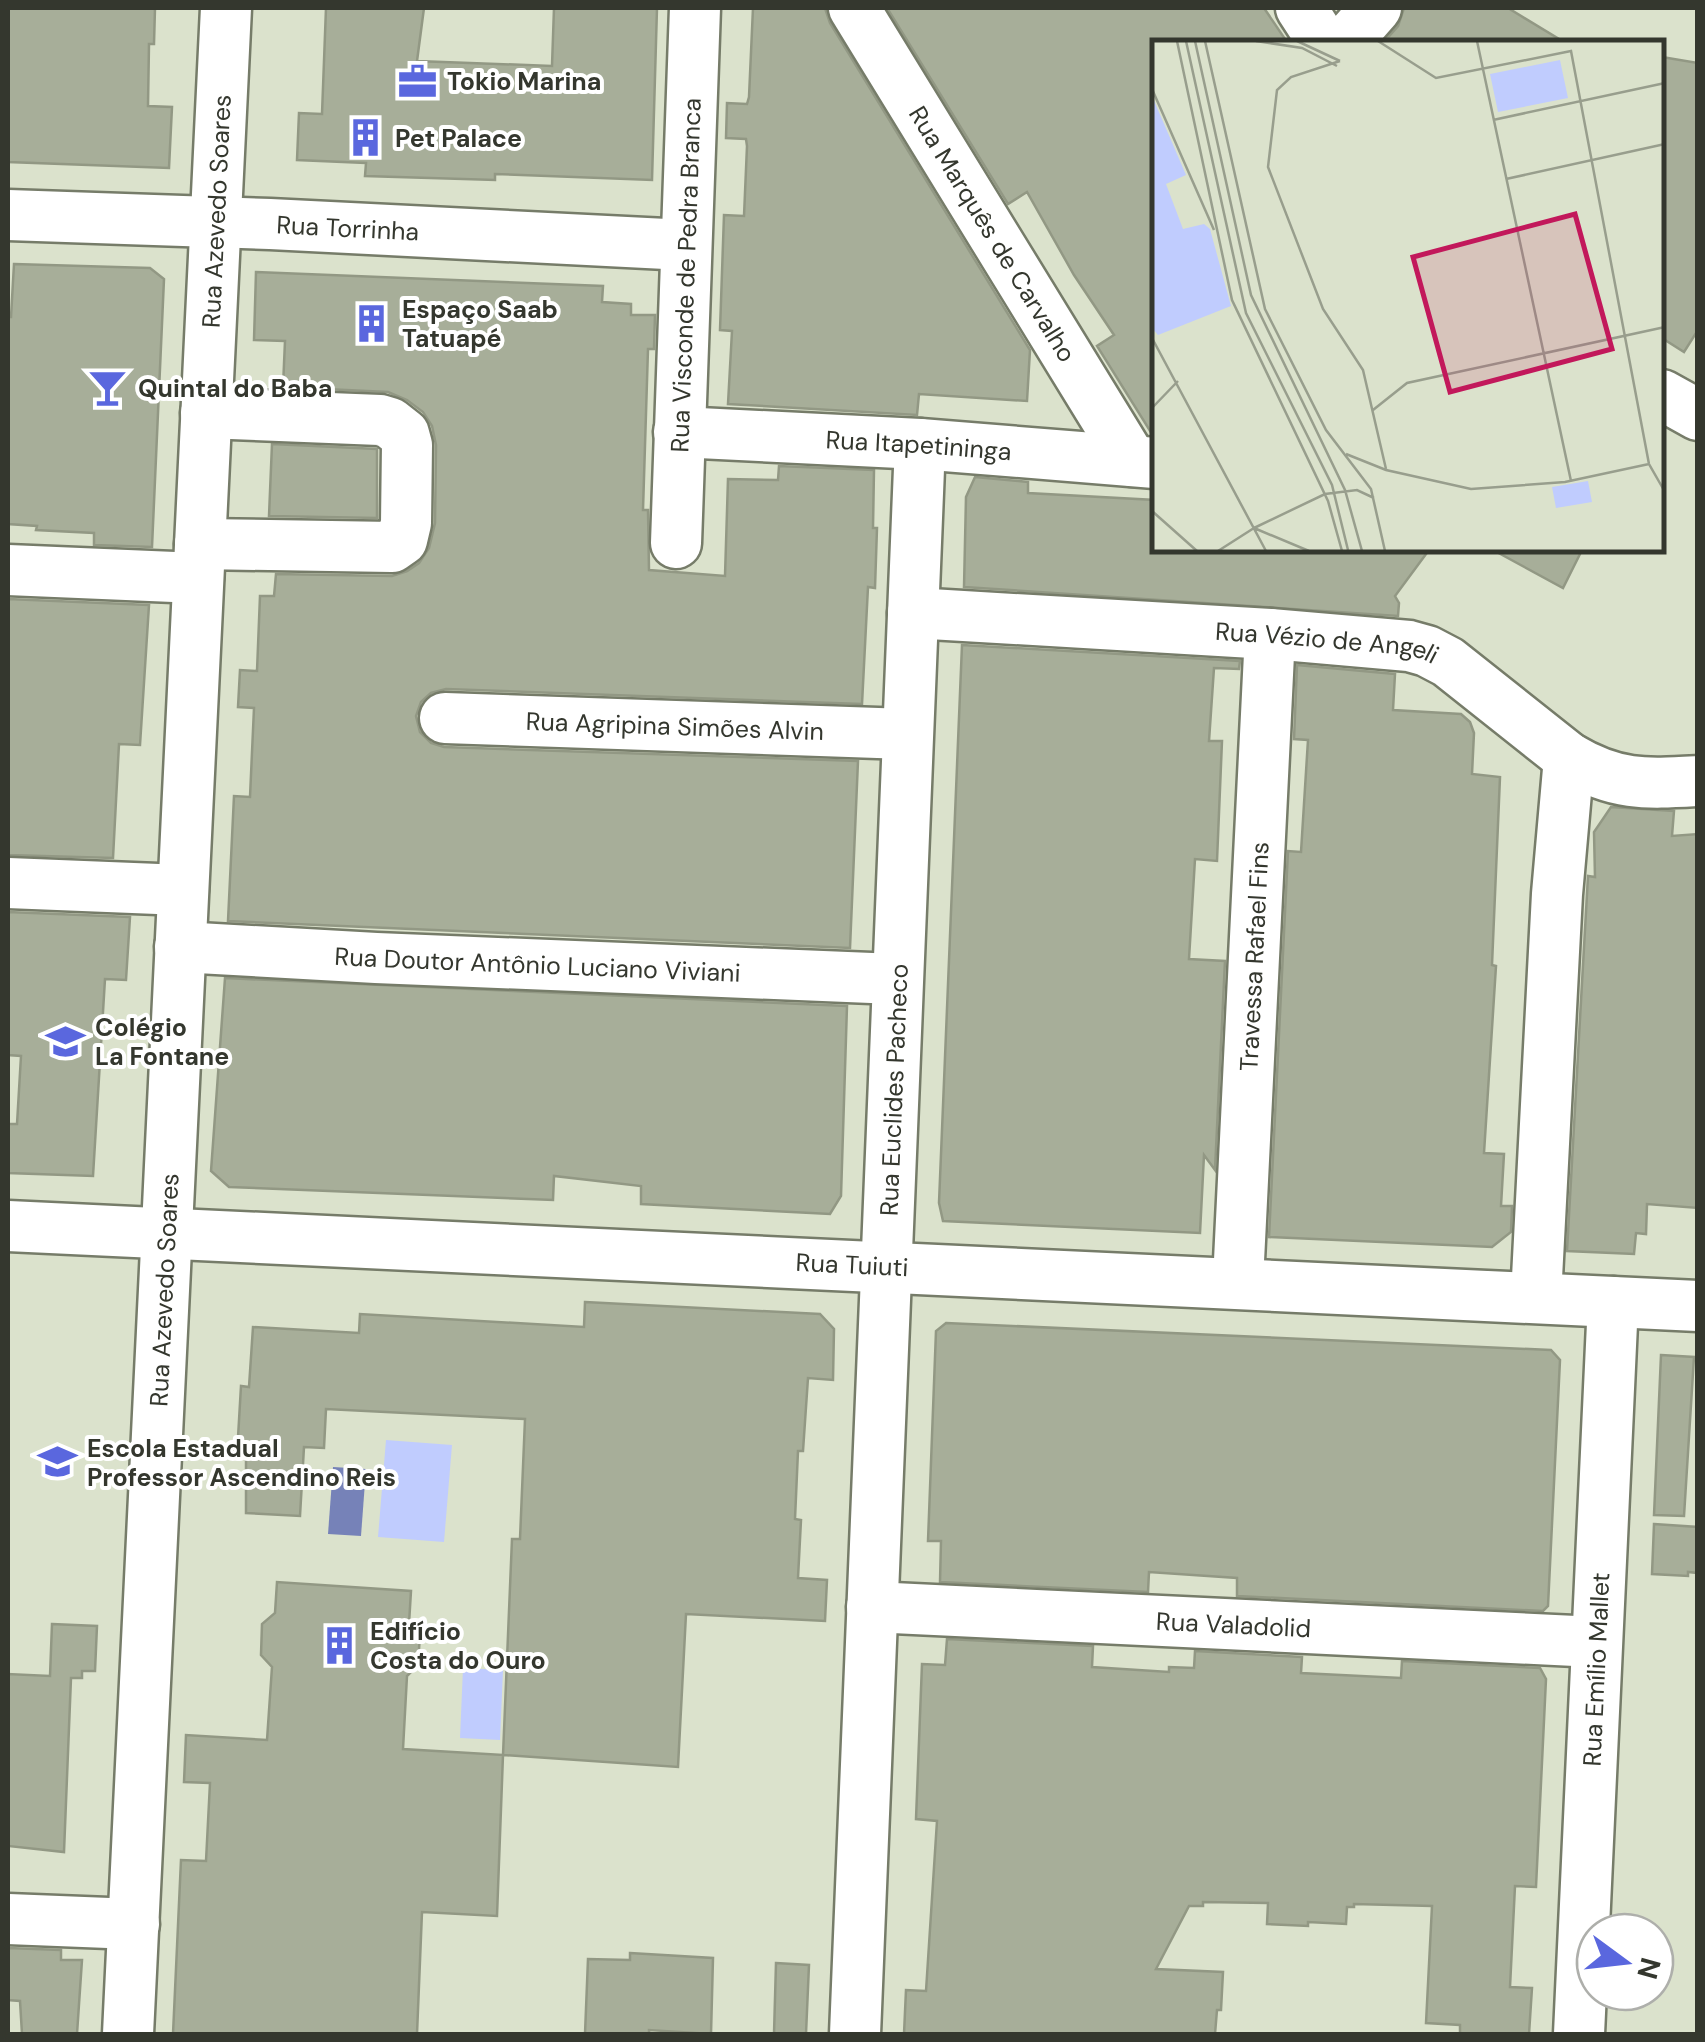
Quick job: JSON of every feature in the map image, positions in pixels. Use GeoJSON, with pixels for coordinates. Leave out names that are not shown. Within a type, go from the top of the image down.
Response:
{"type":"FeatureCollection","features":[{"type":"Feature","properties":{"kind":"street","name":"Rua Azevedo Soares"},"geometry":{"type":"LineString","coordinates":[[128,2034],[226,8]]}},
{"type":"Feature","properties":{"kind":"street","name":"Rua Visconde de Pedra Branca"},"geometry":{"type":"LineString","coordinates":[[676,544],[695,8]]}},
{"type":"Feature","properties":{"kind":"street","name":"Rua Marquês de Carvalho"},"geometry":{"type":"LineString","coordinates":[[854,8],[1144,462]]}},
{"type":"Feature","properties":{"kind":"street"},"geometry":{"type":"LineString","coordinates":[[1301,8],[1322,40]]}},
{"type":"Feature","properties":{"kind":"street"},"geometry":{"type":"LineString","coordinates":[[1348,40],[1376,8]]}},
{"type":"Feature","properties":{"kind":"street","name":"Rua Torrinha"},"geometry":{"type":"LineString","coordinates":[[8,215],[686,246]]}},
{"type":"Feature","properties":{"kind":"street"},"geometry":{"type":"LineString","coordinates":[[1665,398],[1698,415]]}},
{"type":"Feature","properties":{"kind":"street"},"geometry":{"type":"LineString","coordinates":[[8,570],[392,547],[402,540],[406,523],[407,445],[404,434],[390,422],[206,413]]}},
{"type":"Feature","properties":{"kind":"street","name":"Rua Itapetininga"},"geometry":{"type":"LineString","coordinates":[[680,432],[920,444],[1144,462]]}},
{"type":"Feature","properties":{"kind":"street","name":"Rua Euclides Pacheco"},"geometry":{"type":"LineString","coordinates":[[855,2034],[920,444]]}},
{"type":"Feature","properties":{"kind":"street","name":"Rua Vézio de Angeli"},"geometry":{"type":"LineString","coordinates":[[912,613],[1386,642],[1427,651],[1448,662],[1569,758],[1590,770],[1623,782],[1642,784],[1698,780]]}},
{"type":"Feature","properties":{"kind":"street","name":"Travessa Rafael Fins"},"geometry":{"type":"LineString","coordinates":[[1238,1281],[1270,634]]}},
{"type":"Feature","properties":{"kind":"street","name":"Rua Agripina Simões Alvin"},"geometry":{"type":"LineString","coordinates":[[445,718],[906,734]]}},
{"type":"Feature","properties":{"kind":"street"},"geometry":{"type":"LineString","coordinates":[[1536,1297],[1557,894],[1569,758]]}},
{"type":"Feature","properties":{"kind":"street"},"geometry":{"type":"LineString","coordinates":[[8,882],[183,890]]}},
{"type":"Feature","properties":{"kind":"street","name":"Rua Doutor Antônio Luciano Viviani"},"geometry":{"type":"LineString","coordinates":[[180,946],[896,979]]}},
{"type":"Feature","properties":{"kind":"street","name":"Rua Tuiuti"},"geometry":{"type":"LineString","coordinates":[[8,1226],[1238,1281],[1698,1306]]}},
{"type":"Feature","properties":{"kind":"street","name":"Rua Emílio Mallet"},"geometry":{"type":"LineString","coordinates":[[1579,2034],[1613,1302]]}},
{"type":"Feature","properties":{"kind":"street","name":"Rua Valadolid"},"geometry":{"type":"LineString","coordinates":[[872,1607],[1596,1642]]}},
{"type":"Feature","properties":{"kind":"street"},"geometry":{"type":"LineString","coordinates":[[8,1919],[134,1924]]}},
{"type":"Feature","properties":{"kind":"shaded area"},"geometry":{"type":"Polygon","coordinates":[[[386,1440],[452,1445],[444,1542],[378,1537],[386,1440]]]}},
{"type":"Feature","properties":{"kind":"shaded area"},"geometry":{"type":"Polygon","coordinates":[[[333,1467],[366,1469],[361,1536],[328,1534],[333,1467]]]}},
{"type":"Feature","properties":{"kind":"shaded area"},"geometry":{"type":"Polygon","coordinates":[[[463,1668],[503,1670],[500,1740],[460,1738],[463,1668]]]}},
{"type":"Feature","properties":{"kind":"building"},"geometry":{"type":"Polygon","coordinates":[[[8,8],[155,8],[154,44],[149,44],[148,106],[172,107],[169,168],[8,162],[8,8]]]}},
{"type":"Feature","properties":{"kind":"building"},"geometry":{"type":"Polygon","coordinates":[[[326,8],[424,8],[417,61],[552,66],[554,8],[657,8],[652,180],[495,174],[495,180],[365,176],[366,163],[297,160],[299,113],[322,114],[326,8]]]}},
{"type":"Feature","properties":{"kind":"building"},"geometry":{"type":"Polygon","coordinates":[[[753,8],[825,8],[830,23],[1030,350],[1027,401],[919,394],[917,415],[728,404],[732,331],[720,330],[724,215],[744,216],[747,146],[746,139],[726,138],[727,103],[747,104],[749,97],[753,8]]]}},
{"type":"Feature","properties":{"kind":"building"},"geometry":{"type":"Polygon","coordinates":[[[887,8],[1264,8],[1286,40],[1152,40],[1152,434],[1097,346],[1114,335],[1027,192],[1008,204],[887,8]]]}},
{"type":"Feature","properties":{"kind":"building"},"geometry":{"type":"Polygon","coordinates":[[[1404,8],[1508,8],[1561,40],[1386,40],[1398,26],[1404,8]]]}},
{"type":"Feature","properties":{"kind":"building"},"geometry":{"type":"Polygon","coordinates":[[[1665,58],[1698,63],[1698,330],[1684,352],[1665,340],[1665,58]]]}},
{"type":"Feature","properties":{"kind":"building"},"geometry":{"type":"Polygon","coordinates":[[[14,264],[150,268],[164,279],[152,547],[94,545],[94,533],[36,530],[37,526],[8,524],[8,317],[14,264]]]}},
{"type":"Feature","properties":{"kind":"building"},"geometry":{"type":"Polygon","coordinates":[[[256,272],[603,286],[602,302],[631,304],[631,315],[655,315],[654,349],[648,349],[643,510],[648,510],[649,570],[725,576],[728,479],[778,480],[779,466],[874,470],[875,588],[868,587],[862,704],[446,689],[431,693],[421,702],[416,716],[420,732],[431,743],[444,747],[858,761],[850,948],[228,921],[234,796],[250,797],[254,708],[238,707],[240,670],[257,671],[260,596],[274,596],[276,574],[392,576],[407,571],[419,563],[429,548],[435,523],[436,445],[432,426],[423,412],[388,392],[283,387],[285,341],[254,340],[256,272]]]}},
{"type":"Feature","properties":{"kind":"building"},"geometry":{"type":"Polygon","coordinates":[[[272,444],[377,449],[377,518],[269,516],[272,444]]]}},
{"type":"Feature","properties":{"kind":"building"},"geometry":{"type":"Polygon","coordinates":[[[975,477],[1028,482],[1028,493],[1152,500],[1152,552],[1428,552],[1395,596],[1398,616],[964,587],[966,497],[975,477]]]}},
{"type":"Feature","properties":{"kind":"building"},"geometry":{"type":"Polygon","coordinates":[[[1497,552],[1581,552],[1563,588],[1497,552]]]}},
{"type":"Feature","properties":{"kind":"building"},"geometry":{"type":"Polygon","coordinates":[[[8,599],[149,605],[140,745],[119,744],[113,858],[8,855],[8,599]]]}},
{"type":"Feature","properties":{"kind":"building"},"geometry":{"type":"Polygon","coordinates":[[[962,645],[1240,661],[1239,669],[1214,668],[1209,741],[1222,741],[1217,861],[1195,859],[1189,959],[1225,961],[1215,1170],[1204,1155],[1200,1233],[943,1221],[939,1203],[962,645]]]}},
{"type":"Feature","properties":{"kind":"building"},"geometry":{"type":"Polygon","coordinates":[[[1297,665],[1395,674],[1393,710],[1461,714],[1474,733],[1472,774],[1500,777],[1492,965],[1496,966],[1484,1153],[1504,1154],[1501,1206],[1512,1206],[1511,1232],[1492,1247],[1269,1237],[1288,851],[1301,852],[1308,740],[1294,739],[1297,665]]]}},
{"type":"Feature","properties":{"kind":"building"},"geometry":{"type":"Polygon","coordinates":[[[1611,807],[1674,811],[1672,836],[1698,834],[1698,1208],[1647,1204],[1646,1234],[1636,1233],[1634,1254],[1567,1251],[1588,876],[1595,877],[1594,832],[1611,807]]]}},
{"type":"Feature","properties":{"kind":"building","name":"Colégio La Fontane"},"geometry":{"type":"Polygon","coordinates":[[[8,912],[130,917],[126,980],[105,979],[93,1176],[8,1173],[8,1124],[17,1124],[21,1056],[8,1055],[8,912]]]}},
{"type":"Feature","properties":{"kind":"building"},"geometry":{"type":"Polygon","coordinates":[[[225,978],[847,1006],[841,1196],[830,1214],[641,1204],[641,1186],[554,1176],[553,1200],[229,1187],[211,1171],[225,978]]]}},
{"type":"Feature","properties":{"kind":"building"},"geometry":{"type":"Polygon","coordinates":[[[585,1302],[820,1314],[834,1329],[833,1380],[808,1378],[803,1451],[798,1451],[795,1519],[801,1520],[798,1578],[827,1580],[825,1621],[686,1614],[678,1767],[503,1755],[512,1539],[520,1539],[525,1419],[326,1409],[324,1448],[304,1447],[300,1516],[246,1513],[246,1456],[237,1455],[241,1386],[249,1387],[253,1327],[359,1333],[360,1314],[584,1327],[585,1302]]]}},
{"type":"Feature","properties":{"kind":"building"},"geometry":{"type":"Polygon","coordinates":[[[946,1323],[1551,1350],[1560,1360],[1548,1606],[1543,1611],[1237,1596],[1237,1578],[1149,1572],[1148,1592],[940,1582],[941,1541],[928,1541],[936,1331],[946,1323]]]}},
{"type":"Feature","properties":{"kind":"building"},"geometry":{"type":"Polygon","coordinates":[[[1661,1355],[1694,1357],[1684,1516],[1654,1515],[1661,1355]]]}},
{"type":"Feature","properties":{"kind":"building"},"geometry":{"type":"Polygon","coordinates":[[[1654,1524],[1698,1527],[1698,1573],[1652,1574],[1654,1524]]]}},
{"type":"Feature","properties":{"kind":"building"},"geometry":{"type":"Polygon","coordinates":[[[277,1582],[411,1591],[409,1624],[420,1634],[418,1665],[407,1676],[403,1749],[503,1755],[497,1916],[422,1912],[417,2034],[173,2034],[181,1860],[206,1861],[210,1783],[184,1782],[186,1735],[267,1740],[272,1667],[261,1655],[262,1624],[275,1613],[277,1582]]]}},
{"type":"Feature","properties":{"kind":"building"},"geometry":{"type":"Polygon","coordinates":[[[52,1624],[97,1626],[95,1671],[82,1671],[82,1678],[71,1678],[64,1852],[8,1846],[8,1674],[50,1676],[52,1624]]]}},
{"type":"Feature","properties":{"kind":"building"},"geometry":{"type":"Polygon","coordinates":[[[947,1639],[1093,1646],[1092,1667],[1169,1672],[1169,1667],[1194,1668],[1195,1651],[1302,1657],[1301,1673],[1401,1678],[1402,1661],[1540,1668],[1546,1679],[1536,1887],[1515,1886],[1510,1987],[1532,1988],[1529,2034],[1460,2034],[1460,2025],[1426,2023],[1432,1906],[1354,1904],[1347,1907],[1346,1924],[1308,1922],[1308,1926],[1267,1924],[1268,1903],[1203,1902],[1203,1906],[1189,1906],[1156,1969],[1223,1972],[1215,2034],[904,2034],[906,1990],[926,1991],[937,1821],[916,1819],[922,1664],[945,1665],[947,1639]]]}},
{"type":"Feature","properties":{"kind":"building"},"geometry":{"type":"Polygon","coordinates":[[[8,1948],[61,1950],[61,1960],[82,1960],[77,2034],[22,2034],[20,2001],[8,2000],[8,1948]]]}},
{"type":"Feature","properties":{"kind":"building"},"geometry":{"type":"Polygon","coordinates":[[[630,1953],[713,1958],[711,2034],[649,2030],[649,2034],[585,2034],[588,1959],[630,1960],[630,1953]]]}},
{"type":"Feature","properties":{"kind":"building"},"geometry":{"type":"Polygon","coordinates":[[[776,1963],[809,1965],[806,2034],[774,2034],[776,1963]]]}},
{"type":"Feature","properties":{"kind":"place","name":"Tokio Marina"},"geometry":{"type":"Point","coordinates":[417,81]}},
{"type":"Feature","properties":{"kind":"place","name":"Pet Palace"},"geometry":{"type":"Point","coordinates":[365,138]}},
{"type":"Feature","properties":{"kind":"place","name":"Espaço Saab Tatuapé"},"geometry":{"type":"Point","coordinates":[372,323]}},
{"type":"Feature","properties":{"kind":"place","name":"Quintal do Baba"},"geometry":{"type":"Point","coordinates":[108,388]}},
{"type":"Feature","properties":{"kind":"place","name":"Colégio La Fontane"},"geometry":{"type":"Point","coordinates":[65,1041]}},
{"type":"Feature","properties":{"kind":"place","name":"Escola Estadual Professor Ascendino Reis"},"geometry":{"type":"Point","coordinates":[57,1462]}},
{"type":"Feature","properties":{"kind":"place","name":"Edifício Costa do Ouro"},"geometry":{"type":"Point","coordinates":[340,1645]}}]}
